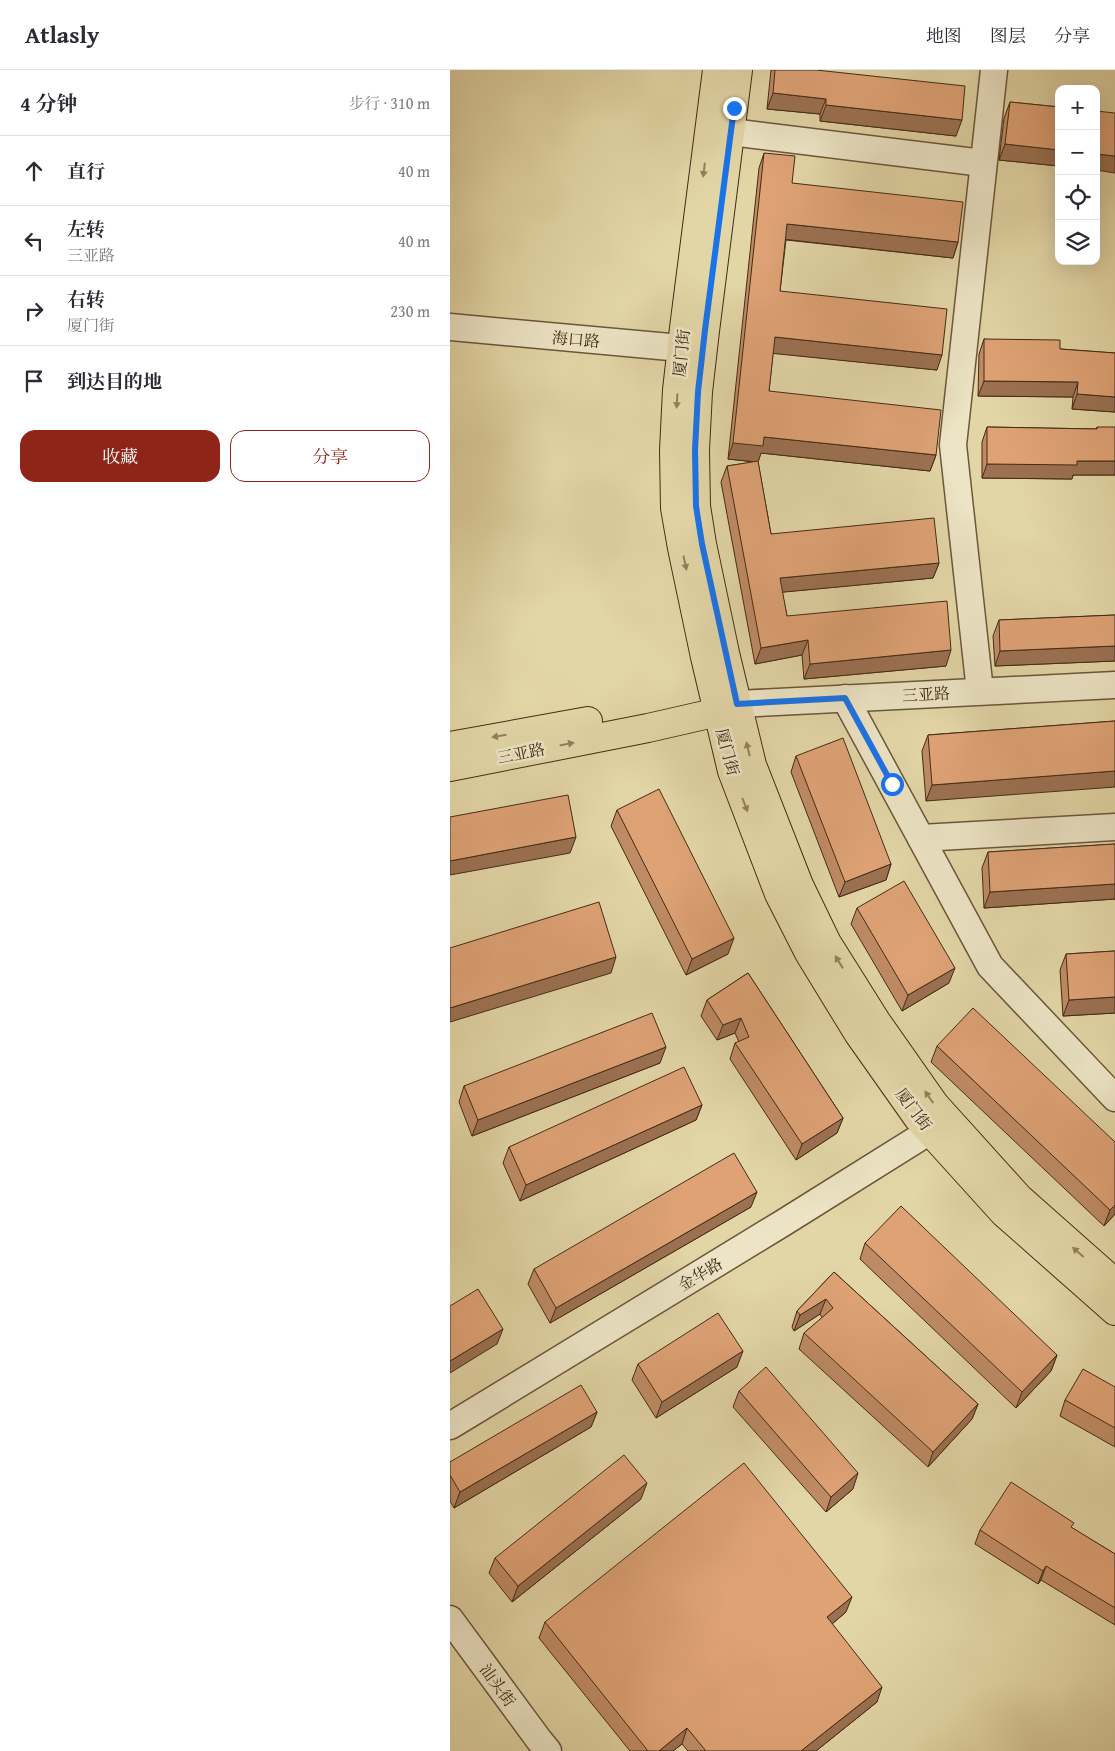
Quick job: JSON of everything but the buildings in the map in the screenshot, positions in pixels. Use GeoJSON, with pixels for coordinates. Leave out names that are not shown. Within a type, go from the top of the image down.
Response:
{"type":"FeatureCollection","features":[{"type":"Feature","properties":{"kind":"main road","name":"厦门街"},"geometry":{"type":"LineString","coordinates":[[717,70],[720,131]]}},
{"type":"Feature","properties":{"kind":"main road","name":"厦门街"},"geometry":{"type":"LineString","coordinates":[[738,70],[720,131],[692,349],[696,506],[723,705],[752,765],[799,885],[827,942],[876,1021],[935,1105],[940,1126],[1004,1213],[1115,1311]]}},
{"type":"Feature","properties":{"kind":"main road","name":"三亚路"},"geometry":{"type":"LineString","coordinates":[[450,746],[723,705]]}},
{"type":"Feature","properties":{"kind":"main road","name":"三亚路"},"geometry":{"type":"LineString","coordinates":[[450,767],[648,728],[723,705]]}},
{"type":"Feature","properties":{"kind":"main road","name":"厦门街"},"geometry":{"type":"LineString","coordinates":[[940,1126],[1115,1283]]}},
{"type":"Feature","properties":{"kind":"street"},"geometry":{"type":"LineString","coordinates":[[980,691],[953,445],[994,70]]}},
{"type":"Feature","properties":{"kind":"street"},"geometry":{"type":"LineString","coordinates":[[720,131],[983,163]]}},
{"type":"Feature","properties":{"kind":"street","name":"海口路"},"geometry":{"type":"LineString","coordinates":[[450,327],[692,349]]}},
{"type":"Feature","properties":{"kind":"street","name":"三亚路"},"geometry":{"type":"LineString","coordinates":[[723,705],[980,691],[1115,686]]}},
{"type":"Feature","properties":{"kind":"street"},"geometry":{"type":"LineString","coordinates":[[845,698],[990,966],[1103,1072],[1115,1098]]}},
{"type":"Feature","properties":{"kind":"street"},"geometry":{"type":"LineString","coordinates":[[921,838],[1115,827]]}},
{"type":"Feature","properties":{"kind":"street","name":"金华路"},"geometry":{"type":"LineString","coordinates":[[450,1426],[940,1126]]}},
{"type":"Feature","properties":{"kind":"street","name":"汕头街"},"geometry":{"type":"LineString","coordinates":[[450,1619],[548,1751]]}},
{"type":"Feature","properties":{"kind":"route"},"geometry":{"type":"LineString","coordinates":[[734,108],[705,330],[698,392],[695,450],[696,506],[725,653],[737,704],[845,698],[892,784]]}}]}
